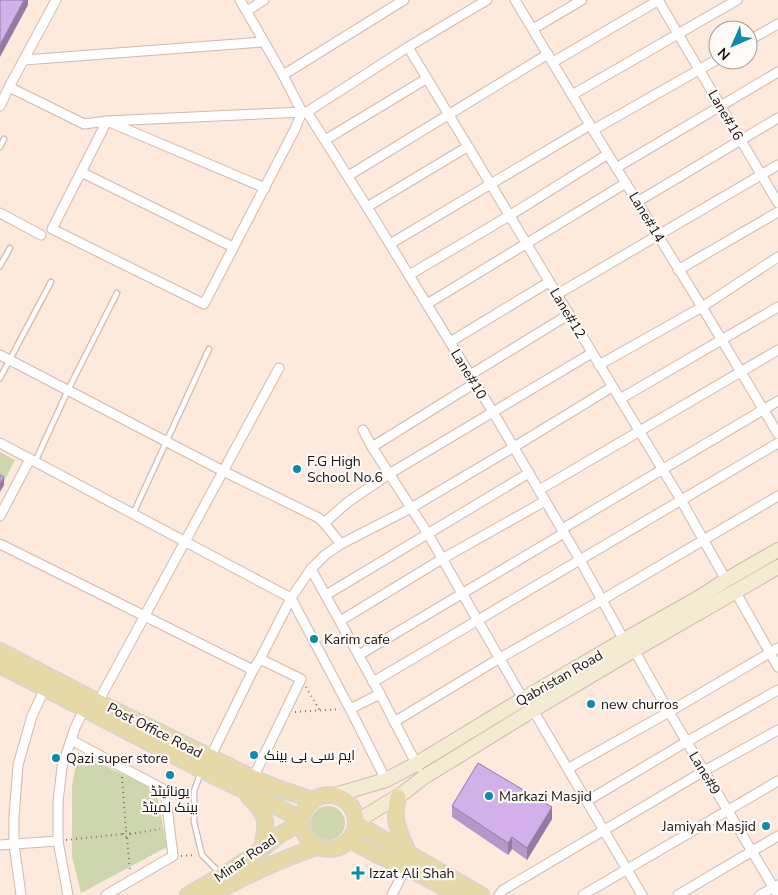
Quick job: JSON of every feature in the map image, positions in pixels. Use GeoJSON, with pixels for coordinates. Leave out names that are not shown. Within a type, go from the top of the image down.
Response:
{"type":"FeatureCollection","features":[{"type":"Feature","properties":{"kind":"main road","name":"Post Office Road"},"geometry":{"type":"LineString","coordinates":[[0,663],[98,702],[206,764],[238,788],[302,821]]}},
{"type":"Feature","properties":{"kind":"main road","name":"Post Office Road"},"geometry":{"type":"LineString","coordinates":[[0,663],[84,709],[206,764],[253,778],[313,800]]}},
{"type":"Feature","properties":{"kind":"main road"},"geometry":{"type":"LineString","coordinates":[[238,788],[260,808],[265,818],[266,828],[262,849]]}},
{"type":"Feature","properties":{"kind":"main road"},"geometry":{"type":"LineString","coordinates":[[324,796],[335,796],[346,800],[354,809],[357,822],[354,834],[345,845],[331,850],[317,847],[307,838],[302,821],[306,809],[313,800],[324,796]]}},
{"type":"Feature","properties":{"kind":"main road"},"geometry":{"type":"LineString","coordinates":[[398,797],[394,810],[397,827],[408,861]]}},
{"type":"Feature","properties":{"kind":"main road","name":"Minar Road"},"geometry":{"type":"LineString","coordinates":[[210,895],[279,835],[302,821]]}},
{"type":"Feature","properties":{"kind":"main road"},"geometry":{"type":"LineString","coordinates":[[357,822],[408,861],[458,895]]}},
{"type":"Feature","properties":{"kind":"main road"},"geometry":{"type":"LineString","coordinates":[[350,840],[380,856],[408,861],[480,895]]}},
{"type":"Feature","properties":{"kind":"main road","name":"Minar Road"},"geometry":{"type":"LineString","coordinates":[[188,895],[232,874],[317,847]]}},
{"type":"Feature","properties":{"kind":"street"},"geometry":{"type":"LineString","coordinates":[[0,106],[56,0]]}},
{"type":"Feature","properties":{"kind":"street","name":"Lane#10"},"geometry":{"type":"LineString","coordinates":[[240,0],[305,112],[348,176],[493,412],[580,560],[624,640]]}},
{"type":"Feature","properties":{"kind":"street"},"geometry":{"type":"LineString","coordinates":[[247,11],[264,0]]}},
{"type":"Feature","properties":{"kind":"street"},"geometry":{"type":"LineString","coordinates":[[283,75],[404,0]]}},
{"type":"Feature","properties":{"kind":"street"},"geometry":{"type":"LineString","coordinates":[[107,121],[52,229],[204,304],[305,112],[487,0]]}},
{"type":"Feature","properties":{"kind":"street","name":"Lane#14"},"geometry":{"type":"LineString","coordinates":[[515,0],[778,434]]}},
{"type":"Feature","properties":{"kind":"street"},"geometry":{"type":"LineString","coordinates":[[533,29],[582,0]]}},
{"type":"Feature","properties":{"kind":"street"},"geometry":{"type":"LineString","coordinates":[[348,176],[448,115],[659,0]]}},
{"type":"Feature","properties":{"kind":"street","name":"Lane#16"},"geometry":{"type":"LineString","coordinates":[[659,0],[778,203]]}},
{"type":"Feature","properties":{"kind":"street"},"geometry":{"type":"LineString","coordinates":[[572,95],[737,0]]}},
{"type":"Feature","properties":{"kind":"street"},"geometry":{"type":"LineString","coordinates":[[758,35],[778,24]]}},
{"type":"Feature","properties":{"kind":"street"},"geometry":{"type":"LineString","coordinates":[[24,60],[264,42]]}},
{"type":"Feature","properties":{"kind":"street","name":"Lane#12"},"geometry":{"type":"LineString","coordinates":[[408,47],[681,500],[726,580]]}},
{"type":"Feature","properties":{"kind":"street"},"geometry":{"type":"LineString","coordinates":[[390,244],[591,128],[708,65]]}},
{"type":"Feature","properties":{"kind":"street"},"geometry":{"type":"LineString","coordinates":[[616,168],[778,72]]}},
{"type":"Feature","properties":{"kind":"street"},"geometry":{"type":"LineString","coordinates":[[325,140],[426,79]]}},
{"type":"Feature","properties":{"kind":"street"},"geometry":{"type":"LineString","coordinates":[[9,87],[84,124],[107,121],[305,112]]}},
{"type":"Feature","properties":{"kind":"street"},"geometry":{"type":"LineString","coordinates":[[637,202],[778,118]]}},
{"type":"Feature","properties":{"kind":"street"},"geometry":{"type":"LineString","coordinates":[[107,121],[265,188]]}},
{"type":"Feature","properties":{"kind":"street"},"geometry":{"type":"LineString","coordinates":[[367,207],[467,147]]}},
{"type":"Feature","properties":{"kind":"street"},"geometry":{"type":"LineString","coordinates":[[409,275],[509,216],[608,154]]}},
{"type":"Feature","properties":{"kind":"street"},"geometry":{"type":"LineString","coordinates":[[556,294],[778,165]]}},
{"type":"Feature","properties":{"kind":"street"},"geometry":{"type":"LineString","coordinates":[[81,172],[233,247]]}},
{"type":"Feature","properties":{"kind":"street"},"geometry":{"type":"LineString","coordinates":[[427,304],[626,183]]}},
{"type":"Feature","properties":{"kind":"street"},"geometry":{"type":"LineString","coordinates":[[678,270],[778,212]]}},
{"type":"Feature","properties":{"kind":"street"},"geometry":{"type":"LineString","coordinates":[[0,213],[41,234]]}},
{"type":"Feature","properties":{"kind":"street"},"geometry":{"type":"LineString","coordinates":[[599,365],[702,307],[778,258]]}},
{"type":"Feature","properties":{"kind":"street"},"geometry":{"type":"LineString","coordinates":[[450,342],[549,282]]}},
{"type":"Feature","properties":{"kind":"street"},"geometry":{"type":"LineString","coordinates":[[620,399],[778,307]]}},
{"type":"Feature","properties":{"kind":"street"},"geometry":{"type":"LineString","coordinates":[[470,375],[568,315]]}},
{"type":"Feature","properties":{"kind":"street"},"geometry":{"type":"LineString","coordinates":[[539,490],[778,350]]}},
{"type":"Feature","properties":{"kind":"street"},"geometry":{"type":"LineString","coordinates":[[324,523],[348,502],[389,474],[592,353]]}},
{"type":"Feature","properties":{"kind":"street"},"geometry":{"type":"LineString","coordinates":[[0,355],[223,471],[319,518],[341,544]]}},
{"type":"Feature","properties":{"kind":"street"},"geometry":{"type":"LineString","coordinates":[[98,702],[279,368]]}},
{"type":"Feature","properties":{"kind":"street"},"geometry":{"type":"LineString","coordinates":[[372,447],[475,383]]}},
{"type":"Feature","properties":{"kind":"street"},"geometry":{"type":"LineString","coordinates":[[206,764],[291,598],[311,569],[325,555],[341,544],[411,508],[514,448],[612,387]]}},
{"type":"Feature","properties":{"kind":"street"},"geometry":{"type":"LineString","coordinates":[[359,655],[434,611],[662,469],[778,401]]}},
{"type":"Feature","properties":{"kind":"street"},"geometry":{"type":"LineString","coordinates":[[363,430],[428,534],[523,699]]}},
{"type":"Feature","properties":{"kind":"street"},"geometry":{"type":"LineString","coordinates":[[0,443],[291,598],[386,780]]}},
{"type":"Feature","properties":{"kind":"street"},"geometry":{"type":"LineString","coordinates":[[373,682],[778,443]]}},
{"type":"Feature","properties":{"kind":"street"},"geometry":{"type":"LineString","coordinates":[[0,516],[32,460]]}},
{"type":"Feature","properties":{"kind":"street"},"geometry":{"type":"LineString","coordinates":[[326,595],[529,473]]}},
{"type":"Feature","properties":{"kind":"street"},"geometry":{"type":"LineString","coordinates":[[394,722],[778,496]]}},
{"type":"Feature","properties":{"kind":"street"},"geometry":{"type":"LineString","coordinates":[[340,621],[545,501]]}},
{"type":"Feature","properties":{"kind":"street"},"geometry":{"type":"LineString","coordinates":[[0,544],[253,670]]}},
{"type":"Feature","properties":{"kind":"street","name":"Qabristan Road"},"geometry":{"type":"LineString","coordinates":[[357,822],[398,797],[424,777],[634,650],[703,603],[726,580],[778,550]]}},
{"type":"Feature","properties":{"kind":"street","name":"Qabristan Road"},"geometry":{"type":"LineString","coordinates":[[335,796],[386,780],[624,640],[703,603],[735,591],[778,567]]}},
{"type":"Feature","properties":{"kind":"street"},"geometry":{"type":"LineString","coordinates":[[311,569],[424,777]]}},
{"type":"Feature","properties":{"kind":"street"},"geometry":{"type":"LineString","coordinates":[[735,591],[774,651],[778,667]]}},
{"type":"Feature","properties":{"kind":"street","name":"Lane#9"},"geometry":{"type":"LineString","coordinates":[[634,650],[686,742],[776,889]]}},
{"type":"Feature","properties":{"kind":"street"},"geometry":{"type":"LineString","coordinates":[[568,768],[774,651]]}},
{"type":"Feature","properties":{"kind":"street"},"geometry":{"type":"LineString","coordinates":[[253,778],[301,679],[260,660]]}},
{"type":"Feature","properties":{"kind":"street"},"geometry":{"type":"LineString","coordinates":[[21,895],[14,844],[18,764],[32,716],[45,688]]}},
{"type":"Feature","properties":{"kind":"street"},"geometry":{"type":"LineString","coordinates":[[587,801],[778,690]]}},
{"type":"Feature","properties":{"kind":"street"},"geometry":{"type":"LineString","coordinates":[[350,709],[380,694]]}},
{"type":"Feature","properties":{"kind":"street"},"geometry":{"type":"LineString","coordinates":[[68,895],[58,841],[58,802],[62,768],[75,728],[84,709]]}},
{"type":"Feature","properties":{"kind":"street"},"geometry":{"type":"LineString","coordinates":[[534,710],[642,895]]}},
{"type":"Feature","properties":{"kind":"street"},"geometry":{"type":"LineString","coordinates":[[499,895],[503,890],[604,830],[778,730]]}},
{"type":"Feature","properties":{"kind":"street"},"geometry":{"type":"LineString","coordinates":[[71,740],[165,790],[173,856],[106,895]]}},
{"type":"Feature","properties":{"kind":"street"},"geometry":{"type":"LineString","coordinates":[[584,895],[778,781]]}},
{"type":"Feature","properties":{"kind":"street"},"geometry":{"type":"LineString","coordinates":[[678,895],[778,836]]}},
{"type":"Feature","properties":{"kind":"street"},"geometry":{"type":"LineString","coordinates":[[0,845],[58,841]]}},
{"type":"Feature","properties":{"kind":"street"},"geometry":{"type":"LineString","coordinates":[[392,895],[408,861]]}},
{"type":"Feature","properties":{"kind":"street"},"geometry":{"type":"LineString","coordinates":[[760,895],[776,889]]}},
{"type":"Feature","properties":{"kind":"lane"},"geometry":{"type":"LineString","coordinates":[[0,147],[4,139]]}},
{"type":"Feature","properties":{"kind":"lane"},"geometry":{"type":"LineString","coordinates":[[0,266],[10,248]]}},
{"type":"Feature","properties":{"kind":"lane"},"geometry":{"type":"LineString","coordinates":[[0,378],[51,282]]}},
{"type":"Feature","properties":{"kind":"lane"},"geometry":{"type":"LineString","coordinates":[[32,460],[117,293]]}},
{"type":"Feature","properties":{"kind":"lane"},"geometry":{"type":"LineString","coordinates":[[133,514],[209,349]]}},
{"type":"Feature","properties":{"kind":"lane"},"geometry":{"type":"LineString","coordinates":[[206,764],[194,791],[194,822],[202,855],[232,874]]}},
{"type":"Feature","properties":{"kind":"path"},"geometry":{"type":"LineString","coordinates":[[301,679],[320,711]]}},
{"type":"Feature","properties":{"kind":"path"},"geometry":{"type":"LineString","coordinates":[[284,712],[350,709]]}},
{"type":"Feature","properties":{"kind":"path"},"geometry":{"type":"LineString","coordinates":[[121,767],[126,830],[130,834]]}},
{"type":"Feature","properties":{"kind":"path"},"geometry":{"type":"LineString","coordinates":[[165,790],[194,791]]}},
{"type":"Feature","properties":{"kind":"path"},"geometry":{"type":"LineString","coordinates":[[126,837],[130,834],[170,827]]}},
{"type":"Feature","properties":{"kind":"path"},"geometry":{"type":"LineString","coordinates":[[58,841],[123,834],[126,830]]}},
{"type":"Feature","properties":{"kind":"path"},"geometry":{"type":"LineString","coordinates":[[123,834],[126,837],[131,881]]}},
{"type":"Feature","properties":{"kind":"path"},"geometry":{"type":"LineString","coordinates":[[173,856],[202,855]]}},
{"type":"Feature","properties":{"kind":"green space"},"geometry":{"type":"Polygon","coordinates":[[[0,452],[15,460],[0,489],[0,452]]]}},
{"type":"Feature","properties":{"kind":"green space"},"geometry":{"type":"Polygon","coordinates":[[[78,753],[156,790],[167,847],[81,893],[72,857],[72,786],[78,753]]]}},
{"type":"Feature","properties":{"kind":"green space"},"geometry":{"type":"Polygon","coordinates":[[[328,806],[335,807],[340,811],[344,816],[344,830],[340,835],[335,839],[328,840],[321,839],[316,835],[312,830],[311,823],[312,816],[316,811],[321,807],[328,806]]]}},
{"type":"Feature","properties":{"kind":"building"},"geometry":{"type":"Polygon","coordinates":[[[0,0],[24,0],[0,45],[0,0]]]}},
{"type":"Feature","properties":{"kind":"building"},"geometry":{"type":"Polygon","coordinates":[[[0,475],[4,477],[0,484],[0,475]]]}},
{"type":"Feature","properties":{"kind":"building","name":"Markazi Masjid"},"geometry":{"type":"Polygon","coordinates":[[[478,763],[552,807],[527,848],[512,837],[508,843],[452,806],[478,763]]]}},
{"type":"Feature","properties":{"kind":"place","name":"F.G High School No.6"},"geometry":{"type":"Point","coordinates":[297,469]}},
{"type":"Feature","properties":{"kind":"place","name":"Karim cafe"},"geometry":{"type":"Point","coordinates":[314,639]}},
{"type":"Feature","properties":{"kind":"place","name":"new churros"},"geometry":{"type":"Point","coordinates":[591,704]}},
{"type":"Feature","properties":{"kind":"place","name":"ایم سی بی بینک"},"geometry":{"type":"Point","coordinates":[254,755]}},
{"type":"Feature","properties":{"kind":"place","name":"Qazi super store"},"geometry":{"type":"Point","coordinates":[56,758]}},
{"type":"Feature","properties":{"kind":"place","name":"یونائیٹڈ بینک لمیٹڈ"},"geometry":{"type":"Point","coordinates":[170,775]}},
{"type":"Feature","properties":{"kind":"place","name":"Markazi Masjid"},"geometry":{"type":"Point","coordinates":[489,796]}},
{"type":"Feature","properties":{"kind":"place","name":"Jamiyah Masjid"},"geometry":{"type":"Point","coordinates":[766,826]}},
{"type":"Feature","properties":{"kind":"place","name":"Izzat Ali Shah"},"geometry":{"type":"Point","coordinates":[358,873]}}]}
